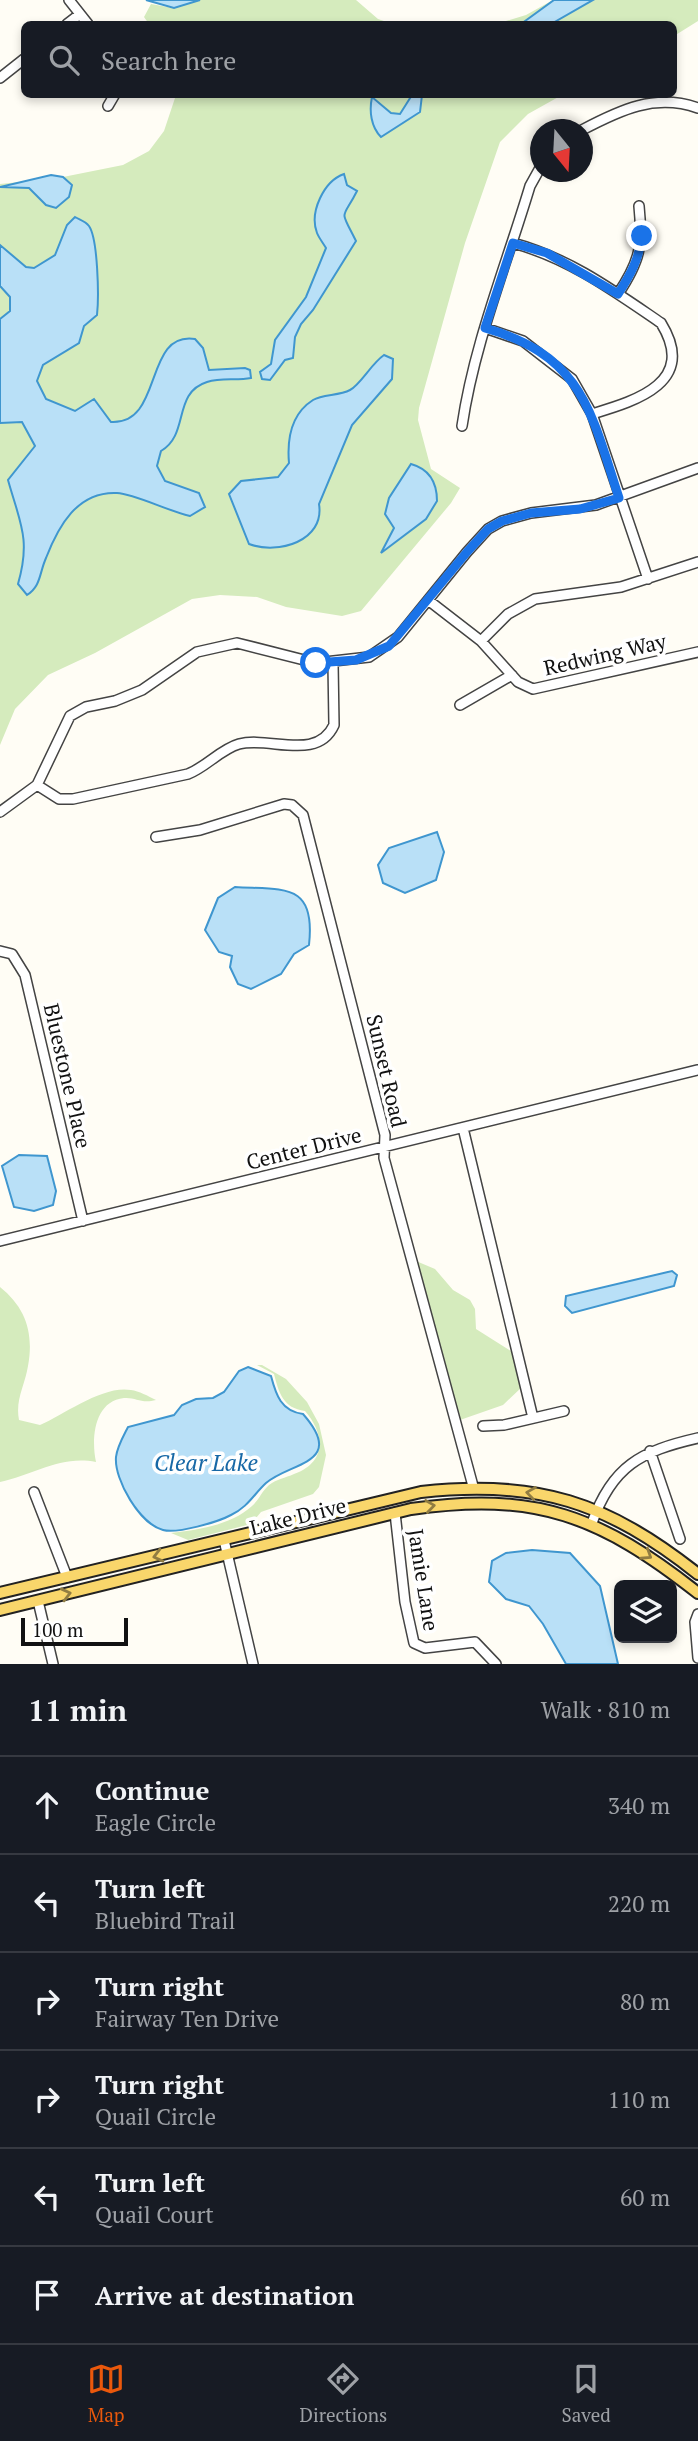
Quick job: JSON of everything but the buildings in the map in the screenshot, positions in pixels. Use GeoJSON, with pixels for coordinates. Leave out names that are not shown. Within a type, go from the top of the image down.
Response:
{"type":"FeatureCollection","features":[{"type":"Feature","properties":{"kind":"main road","name":"Lake Drive"},"geometry":{"type":"LineString","coordinates":[[0,1593],[421,1492],[473,1486],[545,1495],[597,1509],[640,1531],[698,1574]]}},
{"type":"Feature","properties":{"kind":"main road","name":"Lake Drive"},"geometry":{"type":"LineString","coordinates":[[0,1610],[395,1513],[462,1502],[534,1507],[592,1523],[649,1554],[698,1593]]}},
{"type":"Feature","properties":{"kind":"street"},"geometry":{"type":"LineString","coordinates":[[69,0],[86,21]]}},
{"type":"Feature","properties":{"kind":"street"},"geometry":{"type":"LineString","coordinates":[[71,21],[80,14]]}},
{"type":"Feature","properties":{"kind":"street"},"geometry":{"type":"LineString","coordinates":[[0,78],[21,61]]}},
{"type":"Feature","properties":{"kind":"street"},"geometry":{"type":"LineString","coordinates":[[108,106],[113,98]]}},
{"type":"Feature","properties":{"kind":"street"},"geometry":{"type":"LineString","coordinates":[[593,125],[636,104],[653,101],[698,108]]}},
{"type":"Feature","properties":{"kind":"street"},"geometry":{"type":"LineString","coordinates":[[462,426],[468,390],[485,328],[532,182]]}},
{"type":"Feature","properties":{"kind":"street"},"geometry":{"type":"LineString","coordinates":[[618,294],[633,272],[640,255],[639,206]]}},
{"type":"Feature","properties":{"kind":"street"},"geometry":{"type":"LineString","coordinates":[[513,243],[547,253],[618,294],[661,323],[677,347],[677,371],[660,391],[592,414]]}},
{"type":"Feature","properties":{"kind":"street"},"geometry":{"type":"LineString","coordinates":[[485,328],[523,341],[555,363],[572,379],[592,414],[649,579]]}},
{"type":"Feature","properties":{"kind":"street"},"geometry":{"type":"LineString","coordinates":[[0,812],[23,798],[37,785],[70,716],[86,707],[115,701],[142,690],[197,652],[237,643],[302,661],[332,663],[369,657],[389,646],[488,529],[502,521],[531,513],[580,509],[619,498],[698,468]]}},
{"type":"Feature","properties":{"kind":"street"},"geometry":{"type":"LineString","coordinates":[[481,640],[508,614],[535,599],[604,590],[649,579],[698,562]]}},
{"type":"Feature","properties":{"kind":"street","name":"Redwing Way"},"geometry":{"type":"LineString","coordinates":[[428,600],[481,640],[512,676],[525,686],[543,689],[698,652]]}},
{"type":"Feature","properties":{"kind":"street"},"geometry":{"type":"LineString","coordinates":[[37,785],[59,799],[73,799],[188,774],[204,768],[237,744],[297,746],[321,742],[330,734],[336,713],[332,663]]}},
{"type":"Feature","properties":{"kind":"street"},"geometry":{"type":"LineString","coordinates":[[460,705],[512,676]]}},
{"type":"Feature","properties":{"kind":"street","name":"Sunset Road"},"geometry":{"type":"LineString","coordinates":[[156,837],[200,830],[267,806],[292,805],[303,815],[382,1123],[384,1158],[473,1486]]}},
{"type":"Feature","properties":{"kind":"street","name":"Bluestone Place"},"geometry":{"type":"LineString","coordinates":[[0,951],[12,954],[25,975],[83,1221]]}},
{"type":"Feature","properties":{"kind":"street","name":"Center Drive"},"geometry":{"type":"LineString","coordinates":[[0,1241],[697,1070]]}},
{"type":"Feature","properties":{"kind":"street"},"geometry":{"type":"LineString","coordinates":[[463,1128],[533,1418]]}},
{"type":"Feature","properties":{"kind":"street"},"geometry":{"type":"LineString","coordinates":[[483,1426],[504,1425],[564,1411]]}},
{"type":"Feature","properties":{"kind":"street"},"geometry":{"type":"LineString","coordinates":[[592,1523],[597,1509],[620,1471],[650,1451],[698,1438]]}},
{"type":"Feature","properties":{"kind":"street"},"geometry":{"type":"LineString","coordinates":[[650,1451],[680,1539]]}},
{"type":"Feature","properties":{"kind":"street"},"geometry":{"type":"LineString","coordinates":[[34,1492],[67,1577]]}},
{"type":"Feature","properties":{"kind":"street","name":"Jamie Lane"},"geometry":{"type":"LineString","coordinates":[[395,1513],[405,1602],[414,1643],[425,1648],[475,1642],[496,1664]]}},
{"type":"Feature","properties":{"kind":"street"},"geometry":{"type":"LineString","coordinates":[[224,1540],[253,1664]]}},
{"type":"Feature","properties":{"kind":"street"},"geometry":{"type":"LineString","coordinates":[[38,1601],[53,1664]]}},
{"type":"Feature","properties":{"kind":"street"},"geometry":{"type":"LineString","coordinates":[[698,1614],[695,1622],[698,1658]]}},
{"type":"Feature","properties":{"kind":"green space"},"geometry":{"type":"Polygon","coordinates":[[[200,0],[356,0],[384,21],[147,21],[144,17],[151,4],[173,8],[200,0]]]}},
{"type":"Feature","properties":{"kind":"green space"},"geometry":{"type":"Polygon","coordinates":[[[553,0],[698,0],[698,21],[677,34],[677,21],[506,21],[526,15],[553,0]]]}},
{"type":"Feature","properties":{"kind":"green space"},"geometry":{"type":"Polygon","coordinates":[[[175,98],[557,98],[528,114],[500,142],[465,243],[419,408],[418,420],[431,469],[460,488],[451,503],[361,611],[342,616],[286,607],[257,597],[220,595],[192,599],[95,653],[48,675],[15,709],[0,745],[0,184],[39,180],[51,175],[63,177],[123,165],[149,151],[164,131],[175,98]]]}},
{"type":"Feature","properties":{"kind":"green space"},"geometry":{"type":"Polygon","coordinates":[[[416,1261],[435,1269],[453,1290],[470,1300],[475,1309],[476,1329],[514,1353],[522,1387],[503,1405],[460,1420],[416,1261]]]}},
{"type":"Feature","properties":{"kind":"green space"},"geometry":{"type":"Polygon","coordinates":[[[0,1287],[22,1313],[29,1332],[30,1354],[19,1399],[19,1420],[40,1425],[96,1396],[120,1390],[137,1391],[156,1400],[124,1398],[106,1406],[95,1432],[96,1462],[59,1463],[0,1482],[0,1287]]]}},
{"type":"Feature","properties":{"kind":"green space"},"geometry":{"type":"Polygon","coordinates":[[[257,1365],[262,1365],[286,1379],[307,1402],[319,1424],[326,1455],[319,1487],[313,1494],[261,1512],[251,1524],[188,1540],[171,1533],[203,1528],[234,1518],[252,1506],[269,1485],[305,1469],[317,1455],[319,1438],[312,1420],[305,1411],[287,1403],[274,1374],[257,1365]]]}},
{"type":"Feature","properties":{"kind":"water"},"geometry":{"type":"Polygon","coordinates":[[[146,0],[200,0],[174,8],[146,0]]]}},
{"type":"Feature","properties":{"kind":"water"},"geometry":{"type":"Polygon","coordinates":[[[554,0],[593,0],[556,21],[525,21],[554,0]]]}},
{"type":"Feature","properties":{"kind":"water"},"geometry":{"type":"Polygon","coordinates":[[[372,98],[391,113],[400,114],[410,98],[422,98],[420,112],[381,137],[372,118],[372,98]]]}},
{"type":"Feature","properties":{"kind":"water"},"geometry":{"type":"Polygon","coordinates":[[[344,174],[347,185],[357,191],[344,215],[356,241],[313,310],[301,324],[295,337],[293,358],[285,360],[270,380],[262,379],[260,372],[271,364],[275,340],[306,297],[326,248],[315,225],[320,198],[330,183],[344,174]]]}},
{"type":"Feature","properties":{"kind":"water"},"geometry":{"type":"Polygon","coordinates":[[[51,175],[63,177],[72,185],[69,197],[56,208],[46,205],[29,188],[0,187],[51,175]]]}},
{"type":"Feature","properties":{"kind":"water"},"geometry":{"type":"Polygon","coordinates":[[[75,217],[89,226],[92,233],[98,282],[97,315],[84,326],[79,343],[43,365],[37,381],[46,399],[75,411],[94,399],[111,422],[128,419],[139,409],[147,395],[167,349],[179,340],[195,339],[203,348],[209,370],[245,368],[250,370],[251,378],[213,381],[196,387],[185,404],[176,435],[161,451],[157,466],[165,481],[199,493],[205,507],[190,516],[124,494],[103,494],[91,498],[71,513],[63,523],[37,584],[27,595],[18,584],[24,543],[8,480],[35,446],[22,422],[0,423],[0,319],[10,311],[10,297],[0,286],[0,245],[26,267],[34,268],[55,255],[67,225],[75,217]]]}},
{"type":"Feature","properties":{"kind":"water"},"geometry":{"type":"Polygon","coordinates":[[[384,355],[393,359],[392,379],[352,425],[319,504],[319,517],[315,527],[307,536],[285,546],[273,548],[249,544],[229,494],[241,481],[278,477],[289,463],[290,437],[295,420],[306,406],[317,398],[350,390],[384,355]]]}},
{"type":"Feature","properties":{"kind":"water"},"geometry":{"type":"Polygon","coordinates":[[[411,464],[423,469],[431,477],[437,501],[426,519],[381,553],[394,528],[385,514],[389,498],[411,464]]]}},
{"type":"Feature","properties":{"kind":"water"},"geometry":{"type":"Polygon","coordinates":[[[437,832],[444,852],[436,880],[405,893],[383,883],[378,865],[389,848],[437,832]]]}},
{"type":"Feature","properties":{"kind":"water"},"geometry":{"type":"Polygon","coordinates":[[[235,887],[268,888],[293,894],[302,900],[310,925],[309,945],[294,954],[281,974],[251,989],[238,984],[230,967],[232,956],[219,952],[205,930],[218,898],[235,887]]]}},
{"type":"Feature","properties":{"kind":"water"},"geometry":{"type":"Polygon","coordinates":[[[19,1155],[47,1156],[56,1191],[53,1205],[34,1211],[14,1207],[2,1166],[19,1155]]]}},
{"type":"Feature","properties":{"kind":"water"},"geometry":{"type":"Polygon","coordinates":[[[672,1271],[677,1275],[674,1286],[572,1313],[565,1306],[566,1296],[672,1271]]]}},
{"type":"Feature","properties":{"kind":"water","name":"Clear Lake"},"geometry":{"type":"Polygon","coordinates":[[[248,1367],[271,1376],[278,1396],[285,1406],[303,1414],[315,1430],[319,1443],[317,1452],[310,1459],[266,1483],[242,1508],[225,1518],[178,1530],[163,1530],[154,1526],[137,1510],[119,1477],[116,1457],[128,1427],[174,1415],[182,1405],[196,1399],[213,1398],[224,1392],[239,1371],[248,1367]]]}},
{"type":"Feature","properties":{"kind":"water"},"geometry":{"type":"Polygon","coordinates":[[[532,1550],[570,1553],[600,1586],[618,1664],[566,1664],[543,1624],[529,1606],[506,1599],[489,1582],[492,1561],[506,1553],[532,1550]]]}},
{"type":"Feature","properties":{"kind":"route"},"geometry":{"type":"LineString","coordinates":[[316,663],[344,662],[369,657],[389,646],[467,552],[488,529],[502,521],[531,513],[580,509],[619,498],[592,414],[572,379],[555,363],[523,341],[485,328],[513,243],[547,253],[618,294],[633,272],[640,255],[642,236]]}}]}
